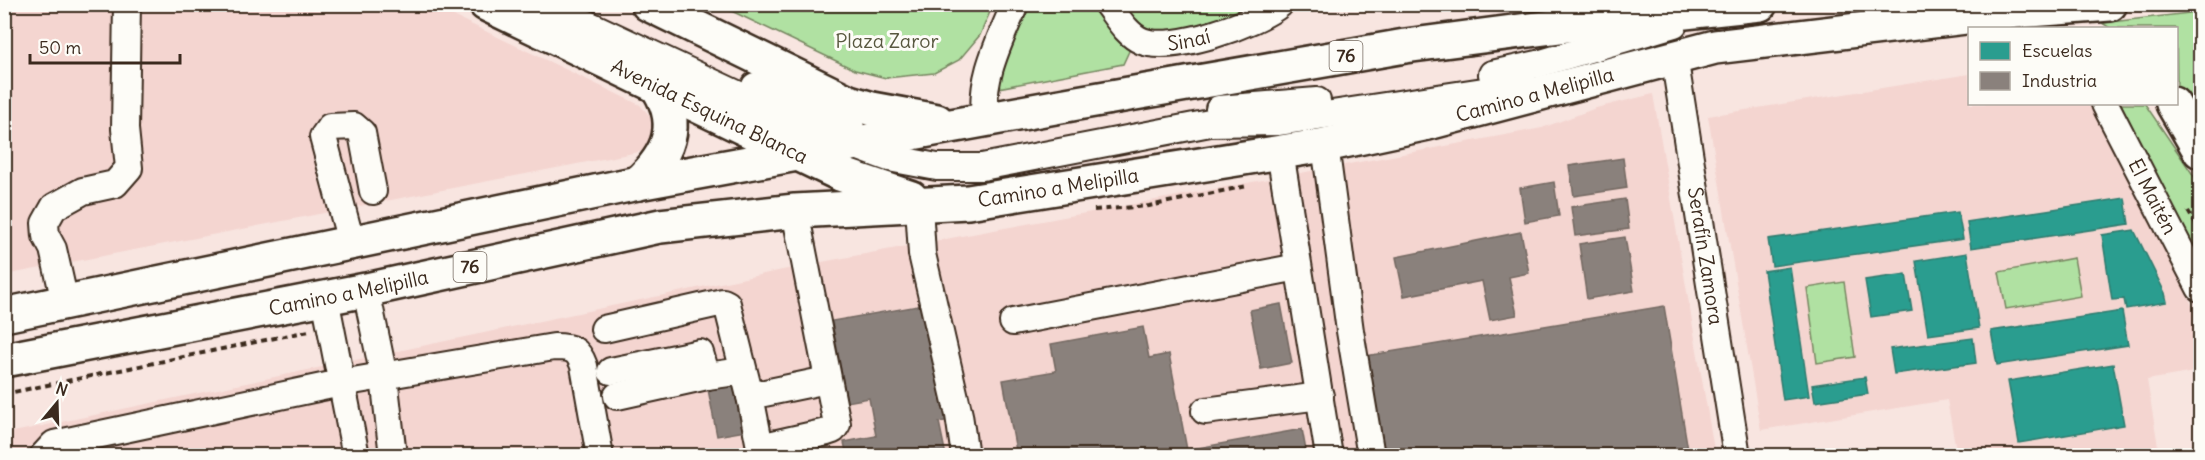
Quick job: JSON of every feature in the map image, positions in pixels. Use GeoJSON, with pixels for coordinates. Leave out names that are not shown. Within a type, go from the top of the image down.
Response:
{"type":"FeatureCollection","features":[{"type":"Feature","properties":{"kind":"main road","name":"Avenida Esquina Blanca"},"geometry":{"type":"LineString","coordinates":[[486,4],[799,154],[874,186],[929,206]]}},
{"type":"Feature","properties":{"kind":"main road","name":"Camino a Melipilla"},"geometry":{"type":"LineString","coordinates":[[4,360],[366,290],[660,226],[795,211],[929,206],[1325,144],[1439,120],[1674,57],[1761,40],[2016,11],[2110,4]]}},
{"type":"Feature","properties":{"kind":"main road","name":"76"},"geometry":{"type":"LineString","coordinates":[[4,315],[638,183],[972,122],[1592,13],[1748,6]]}},
{"type":"Feature","properties":{"kind":"main road"},"geometry":{"type":"LineString","coordinates":[[665,8],[849,102],[907,117],[972,122]]}},
{"type":"Feature","properties":{"kind":"main road"},"geometry":{"type":"LineString","coordinates":[[2016,11],[2082,27]]}},
{"type":"Feature","properties":{"kind":"main road"},"geometry":{"type":"LineString","coordinates":[[638,183],[660,160],[670,132],[669,111],[655,83]]}},
{"type":"Feature","properties":{"kind":"main road"},"geometry":{"type":"LineString","coordinates":[[2174,105],[2200,152]]}},
{"type":"Feature","properties":{"kind":"street"},"geometry":{"type":"LineString","coordinates":[[65,302],[52,249],[46,236],[45,222],[54,207],[83,191],[115,184],[129,168],[125,129],[127,4]]}},
{"type":"Feature","properties":{"kind":"street"},"geometry":{"type":"LineString","coordinates":[[545,4],[801,125],[866,142],[933,152],[961,153],[1240,105],[1304,102],[1476,77],[1538,64],[1748,6]]}},
{"type":"Feature","properties":{"kind":"street"},"geometry":{"type":"LineString","coordinates":[[574,4],[915,164],[982,167],[1210,123],[1279,122],[1567,78],[1674,57]]}},
{"type":"Feature","properties":{"kind":"street"},"geometry":{"type":"LineString","coordinates":[[972,122],[986,77],[1015,4]]}},
{"type":"Feature","properties":{"kind":"street","name":"Sinaí"},"geometry":{"type":"LineString","coordinates":[[1107,4],[1134,37],[1158,44],[1216,34],[1255,20],[1280,4]]}},
{"type":"Feature","properties":{"kind":"street","name":"Serafín Zamora"},"geometry":{"type":"LineString","coordinates":[[1674,57],[1737,456]]}},
{"type":"Feature","properties":{"kind":"street","name":"El Maitén"},"geometry":{"type":"LineString","coordinates":[[2106,105],[2200,288]]}},
{"type":"Feature","properties":{"kind":"street"},"geometry":{"type":"LineString","coordinates":[[351,243],[324,137],[330,128],[354,126],[362,133],[374,191]]}},
{"type":"Feature","properties":{"kind":"street"},"geometry":{"type":"LineString","coordinates":[[1325,144],[1350,332],[1371,456]]}},
{"type":"Feature","properties":{"kind":"street"},"geometry":{"type":"LineString","coordinates":[[1280,152],[1329,456]]}},
{"type":"Feature","properties":{"kind":"street"},"geometry":{"type":"LineString","coordinates":[[929,206],[922,254],[959,415],[965,456]]}},
{"type":"Feature","properties":{"kind":"street"},"geometry":{"type":"LineString","coordinates":[[604,329],[723,302],[727,304],[750,396],[760,451],[833,430],[837,424],[795,211]]}},
{"type":"Feature","properties":{"kind":"street"},"geometry":{"type":"LineString","coordinates":[[1013,322],[1298,267]]}},
{"type":"Feature","properties":{"kind":"street"},"geometry":{"type":"LineString","coordinates":[[366,290],[384,377],[393,456]]}},
{"type":"Feature","properties":{"kind":"street"},"geometry":{"type":"LineString","coordinates":[[325,298],[356,456]]}},
{"type":"Feature","properties":{"kind":"street"},"geometry":{"type":"LineString","coordinates":[[43,456],[54,444],[341,383],[554,347],[570,347],[579,352],[584,366],[600,456]]}},
{"type":"Feature","properties":{"kind":"street"},"geometry":{"type":"LineString","coordinates":[[614,383],[706,376],[743,370]]}},
{"type":"Feature","properties":{"kind":"street"},"geometry":{"type":"LineString","coordinates":[[750,396],[827,380]]}},
{"type":"Feature","properties":{"kind":"street"},"geometry":{"type":"LineString","coordinates":[[1205,411],[1320,396]]}},
{"type":"Feature","properties":{"kind":"shaded area"},"geometry":{"type":"Polygon","coordinates":[[[5,5],[431,5],[640,105],[650,116],[654,130],[649,150],[5,275],[5,5]]]}},
{"type":"Feature","properties":{"kind":"shaded area"},"geometry":{"type":"Polygon","coordinates":[[[1968,74],[1968,105],[2096,105],[2200,322],[2200,371],[2147,380],[2158,446],[2099,455],[1957,455],[1947,400],[1761,430],[1708,116],[1968,74]]]}},
{"type":"Feature","properties":{"kind":"shaded area"},"geometry":{"type":"Polygon","coordinates":[[[1653,94],[1715,455],[5,456],[4,434],[811,264],[1542,128],[1596,108],[1653,94]]]}},
{"type":"Feature","properties":{"kind":"green space","name":"Plaza Zaror"},"geometry":{"type":"Polygon","coordinates":[[[719,5],[993,5],[980,35],[959,60],[934,73],[886,78],[855,70],[719,5]]]}},
{"type":"Feature","properties":{"kind":"green space"},"geometry":{"type":"Polygon","coordinates":[[[1026,5],[1090,5],[1130,49],[1123,64],[988,90],[1026,5]]]}},
{"type":"Feature","properties":{"kind":"green space"},"geometry":{"type":"Polygon","coordinates":[[[1123,5],[1265,5],[1204,25],[1169,31],[1154,30],[1142,25],[1123,5]]]}},
{"type":"Feature","properties":{"kind":"green space"},"geometry":{"type":"Polygon","coordinates":[[[2198,12],[2200,19],[2200,130],[2178,93],[2178,27],[2108,27],[2102,23],[2198,12]]]}},
{"type":"Feature","properties":{"kind":"green space"},"geometry":{"type":"Polygon","coordinates":[[[2121,105],[2146,105],[2200,185],[2200,263],[2121,105]]]}},
{"type":"Feature","properties":{"kind":"green space"},"geometry":{"type":"Polygon","coordinates":[[[2074,258],[2081,296],[2006,309],[1999,272],[2074,258]]]}},
{"type":"Feature","properties":{"kind":"green space"},"geometry":{"type":"Polygon","coordinates":[[[1844,282],[1855,357],[1817,363],[1807,288],[1844,282]]]}},
{"type":"Feature","properties":{"kind":"building: Escuelas"},"geometry":{"type":"Polygon","coordinates":[[[2125,198],[2129,224],[1971,248],[1967,222],[2125,198]]]}},
{"type":"Feature","properties":{"kind":"building: Escuelas"},"geometry":{"type":"Polygon","coordinates":[[[1958,212],[1963,239],[1772,266],[1768,239],[1958,212]]]}},
{"type":"Feature","properties":{"kind":"building: Escuelas"},"geometry":{"type":"Polygon","coordinates":[[[2134,230],[2165,293],[2167,302],[2126,309],[2124,299],[2112,300],[2102,235],[2134,230]]]}},
{"type":"Feature","properties":{"kind":"building: Escuelas"},"geometry":{"type":"Polygon","coordinates":[[[1967,253],[1979,328],[1928,335],[1916,261],[1967,253]]]}},
{"type":"Feature","properties":{"kind":"building: Escuelas"},"geometry":{"type":"Polygon","coordinates":[[[1790,267],[1809,396],[1783,400],[1764,271],[1790,267]]]}},
{"type":"Feature","properties":{"kind":"building: Escuelas"},"geometry":{"type":"Polygon","coordinates":[[[1906,274],[1912,311],[1871,317],[1865,280],[1906,274]]]}},
{"type":"Feature","properties":{"kind":"building: Escuelas"},"geometry":{"type":"Polygon","coordinates":[[[2122,311],[2128,345],[1997,365],[1991,331],[2122,311]]]}},
{"type":"Feature","properties":{"kind":"building: Escuelas"},"geometry":{"type":"Polygon","coordinates":[[[1973,338],[1976,363],[1894,374],[1890,349],[1973,338]]]}},
{"type":"Feature","properties":{"kind":"building: Escuelas"},"geometry":{"type":"Polygon","coordinates":[[[2113,364],[2124,425],[2019,443],[2008,381],[2113,364]]]}},
{"type":"Feature","properties":{"kind":"building: Escuelas"},"geometry":{"type":"Polygon","coordinates":[[[1865,377],[1868,394],[1815,402],[1812,385],[1865,377]]]}},
{"type":"Feature","properties":{"kind":"building: Industria"},"geometry":{"type":"Polygon","coordinates":[[[1623,158],[1627,188],[1574,196],[1569,166],[1623,158]]]}},
{"type":"Feature","properties":{"kind":"building: Industria"},"geometry":{"type":"Polygon","coordinates":[[[1554,182],[1559,216],[1525,222],[1520,188],[1554,182]]]}},
{"type":"Feature","properties":{"kind":"building: Industria"},"geometry":{"type":"Polygon","coordinates":[[[1625,199],[1629,229],[1575,236],[1571,207],[1625,199]]]}},
{"type":"Feature","properties":{"kind":"building: Industria"},"geometry":{"type":"Polygon","coordinates":[[[1521,232],[1529,273],[1509,277],[1517,315],[1490,320],[1482,281],[1404,296],[1396,257],[1521,232]]]}},
{"type":"Feature","properties":{"kind":"building: Industria"},"geometry":{"type":"Polygon","coordinates":[[[1625,237],[1634,291],[1587,299],[1579,244],[1625,237]]]}},
{"type":"Feature","properties":{"kind":"building: Industria"},"geometry":{"type":"Polygon","coordinates":[[[929,304],[951,420],[939,422],[946,456],[847,456],[844,442],[876,436],[869,398],[847,402],[832,321],[929,304]]]}},
{"type":"Feature","properties":{"kind":"building: Industria"},"geometry":{"type":"Polygon","coordinates":[[[1281,304],[1292,363],[1261,369],[1250,310],[1281,304]]]}},
{"type":"Feature","properties":{"kind":"building: Industria"},"geometry":{"type":"Polygon","coordinates":[[[1664,306],[1689,456],[1378,456],[1359,357],[1664,306]]]}},
{"type":"Feature","properties":{"kind":"building: Industria"},"geometry":{"type":"Polygon","coordinates":[[[1143,327],[1149,358],[1169,354],[1187,450],[1302,429],[1307,456],[1017,456],[1003,380],[1056,371],[1051,344],[1143,327]]]}},
{"type":"Feature","properties":{"kind":"building: Industria"},"geometry":{"type":"Polygon","coordinates":[[[736,379],[746,431],[717,436],[707,384],[736,379]]]}}]}
